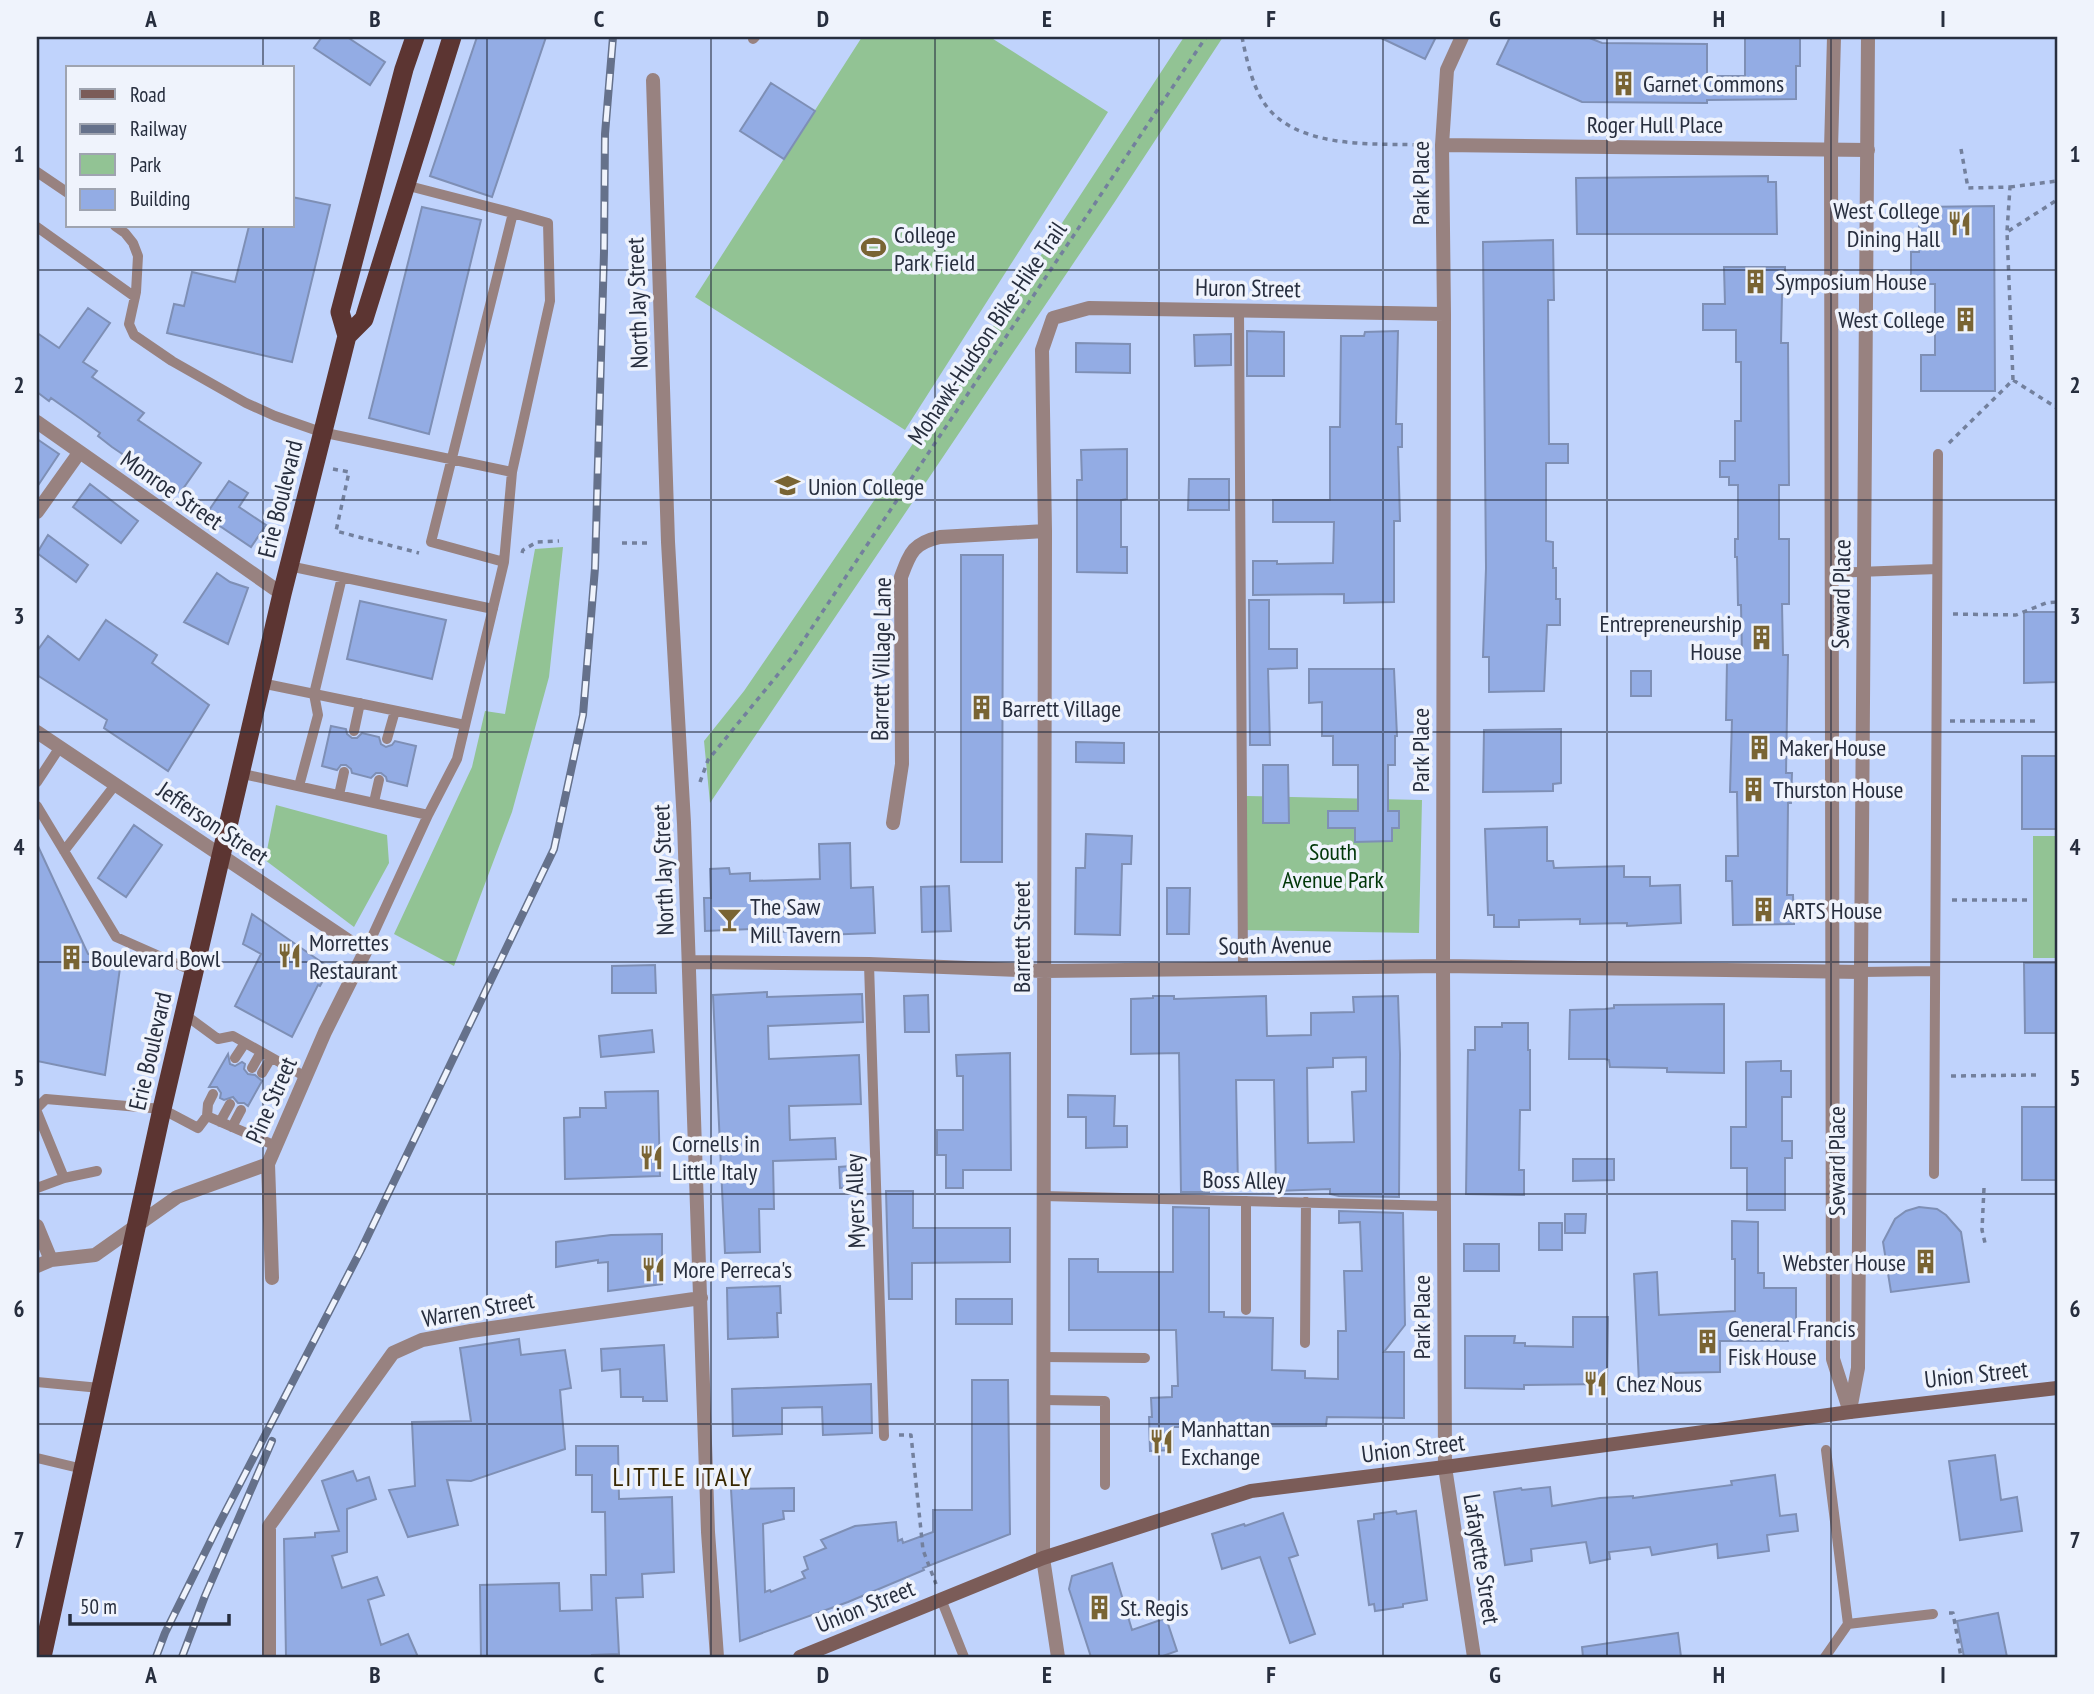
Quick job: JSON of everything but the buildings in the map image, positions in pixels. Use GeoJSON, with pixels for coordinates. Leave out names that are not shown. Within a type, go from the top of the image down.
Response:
{"type":"FeatureCollection","features":[{"type":"Feature","properties":{"kind":"highway","name":"Erie Boulevard"},"geometry":{"type":"LineString","coordinates":[[347,336],[340,312],[393,107],[415,37]]}},
{"type":"Feature","properties":{"kind":"highway","name":"Erie Boulevard"},"geometry":{"type":"LineString","coordinates":[[42,1657],[193,971],[321,432],[347,336],[364,319],[452,37]]}},
{"type":"Feature","properties":{"kind":"main road","name":"Union Street"},"geometry":{"type":"LineString","coordinates":[[800,1657],[1043,1558],[1251,1491],[1850,1412],[2057,1388]]}},
{"type":"Feature","properties":{"kind":"street","name":"Park Place"},"geometry":{"type":"LineString","coordinates":[[1445,1467],[1442,145],[1447,70],[1462,37]]}},
{"type":"Feature","properties":{"kind":"street","name":"Seward Place"},"geometry":{"type":"LineString","coordinates":[[1834,37],[1831,149],[1833,1359],[1850,1412]]}},
{"type":"Feature","properties":{"kind":"street","name":"Seward Place"},"geometry":{"type":"LineString","coordinates":[[1850,1412],[1858,1368],[1868,37]]}},
{"type":"Feature","properties":{"kind":"street","name":"North Jay Street"},"geometry":{"type":"LineString","coordinates":[[653,80],[668,542],[684,823],[708,1532],[717,1657]]}},
{"type":"Feature","properties":{"kind":"street","name":"Roger Hull Place"},"geometry":{"type":"LineString","coordinates":[[1442,145],[1868,150]]}},
{"type":"Feature","properties":{"kind":"street","name":"Huron Street"},"geometry":{"type":"LineString","coordinates":[[1053,318],[1089,308],[1444,314]]}},
{"type":"Feature","properties":{"kind":"street","name":"Barrett Street"},"geometry":{"type":"LineString","coordinates":[[1053,318],[1042,350],[1045,531],[1043,1558],[1058,1657]]}},
{"type":"Feature","properties":{"kind":"street","name":"Monroe Street"},"geometry":{"type":"LineString","coordinates":[[37,422],[282,594]]}},
{"type":"Feature","properties":{"kind":"street"},"geometry":{"type":"LineString","coordinates":[[37,512],[79,453]]}},
{"type":"Feature","properties":{"kind":"street","name":"Barrett Village Lane"},"geometry":{"type":"LineString","coordinates":[[893,823],[902,764],[901,577],[908,559],[914,548],[923,541],[940,537],[1045,531]]}},
{"type":"Feature","properties":{"kind":"street","name":"Jefferson Street"},"geometry":{"type":"LineString","coordinates":[[37,732],[365,952]]}},
{"type":"Feature","properties":{"kind":"street","name":"Pine Street"},"geometry":{"type":"LineString","coordinates":[[272,1278],[268,1164],[365,952]]}},
{"type":"Feature","properties":{"kind":"street","name":"South Avenue"},"geometry":{"type":"LineString","coordinates":[[689,962],[869,964],[1044,971],[1443,966],[1861,972]]}},
{"type":"Feature","properties":{"kind":"street"},"geometry":{"type":"LineString","coordinates":[[37,1266],[51,1260],[96,1255],[177,1197],[268,1164]]}},
{"type":"Feature","properties":{"kind":"street"},"geometry":{"type":"LineString","coordinates":[[37,1226],[51,1260]]}},
{"type":"Feature","properties":{"kind":"street","name":"Warren Street"},"geometry":{"type":"LineString","coordinates":[[269,1657],[269,1526],[393,1353],[422,1340],[471,1331],[701,1298]]}},
{"type":"Feature","properties":{"kind":"street","name":"Lafayette Street"},"geometry":{"type":"LineString","coordinates":[[1445,1467],[1474,1657]]}},
{"type":"Feature","properties":{"kind":"lane"},"geometry":{"type":"LineString","coordinates":[[37,172],[66,192]]}},
{"type":"Feature","properties":{"kind":"lane"},"geometry":{"type":"LineString","coordinates":[[365,952],[457,759],[504,562],[512,472],[550,301],[548,223],[405,185]]}},
{"type":"Feature","properties":{"kind":"lane"},"geometry":{"type":"LineString","coordinates":[[504,562],[431,542],[513,213]]}},
{"type":"Feature","properties":{"kind":"lane"},"geometry":{"type":"LineString","coordinates":[[37,228],[135,297]]}},
{"type":"Feature","properties":{"kind":"lane"},"geometry":{"type":"LineString","coordinates":[[118,228],[133,243],[138,256],[130,324],[134,335],[172,361],[246,403],[321,432],[512,472]]}},
{"type":"Feature","properties":{"kind":"lane"},"geometry":{"type":"LineString","coordinates":[[1239,311],[1243,968]]}},
{"type":"Feature","properties":{"kind":"lane"},"geometry":{"type":"LineString","coordinates":[[1934,1174],[1938,454]]}},
{"type":"Feature","properties":{"kind":"lane"},"geometry":{"type":"LineString","coordinates":[[289,566],[493,609]]}},
{"type":"Feature","properties":{"kind":"lane"},"geometry":{"type":"LineString","coordinates":[[1832,573],[1937,569]]}},
{"type":"Feature","properties":{"kind":"lane"},"geometry":{"type":"LineString","coordinates":[[299,786],[318,715],[314,694],[342,577]]}},
{"type":"Feature","properties":{"kind":"lane"},"geometry":{"type":"LineString","coordinates":[[261,683],[465,725]]}},
{"type":"Feature","properties":{"kind":"lane"},"geometry":{"type":"LineString","coordinates":[[354,731],[360,703]]}},
{"type":"Feature","properties":{"kind":"lane"},"geometry":{"type":"LineString","coordinates":[[387,739],[395,711]]}},
{"type":"Feature","properties":{"kind":"lane"},"geometry":{"type":"LineString","coordinates":[[37,782],[60,747]]}},
{"type":"Feature","properties":{"kind":"lane"},"geometry":{"type":"LineString","coordinates":[[339,795],[344,772]]}},
{"type":"Feature","properties":{"kind":"lane"},"geometry":{"type":"LineString","coordinates":[[239,773],[428,815]]}},
{"type":"Feature","properties":{"kind":"lane"},"geometry":{"type":"LineString","coordinates":[[374,802],[379,780]]}},
{"type":"Feature","properties":{"kind":"lane"},"geometry":{"type":"LineString","coordinates":[[64,851],[115,785]]}},
{"type":"Feature","properties":{"kind":"lane"},"geometry":{"type":"LineString","coordinates":[[37,806],[116,937],[193,971]]}},
{"type":"Feature","properties":{"kind":"lane","name":"Myers Alley"},"geometry":{"type":"LineString","coordinates":[[869,964],[884,1436]]}},
{"type":"Feature","properties":{"kind":"lane"},"geometry":{"type":"LineString","coordinates":[[1861,972],[1935,971]]}},
{"type":"Feature","properties":{"kind":"lane"},"geometry":{"type":"LineString","coordinates":[[184,1014],[218,1039],[233,1037],[306,1077]]}},
{"type":"Feature","properties":{"kind":"lane"},"geometry":{"type":"LineString","coordinates":[[236,1058],[245,1043]]}},
{"type":"Feature","properties":{"kind":"lane"},"geometry":{"type":"LineString","coordinates":[[257,1070],[266,1055]]}},
{"type":"Feature","properties":{"kind":"lane"},"geometry":{"type":"LineString","coordinates":[[64,1178],[37,1110],[46,1099],[162,1109],[198,1128],[208,1116],[208,1104],[213,1094]]}},
{"type":"Feature","properties":{"kind":"lane"},"geometry":{"type":"LineString","coordinates":[[220,1122],[230,1104]]}},
{"type":"Feature","properties":{"kind":"lane"},"geometry":{"type":"LineString","coordinates":[[232,1127],[241,1110]]}},
{"type":"Feature","properties":{"kind":"lane"},"geometry":{"type":"LineString","coordinates":[[208,1116],[276,1146]]}},
{"type":"Feature","properties":{"kind":"lane"},"geometry":{"type":"LineString","coordinates":[[37,1188],[64,1178],[97,1171]]}},
{"type":"Feature","properties":{"kind":"lane","name":"Boss Alley"},"geometry":{"type":"LineString","coordinates":[[1043,1196],[1443,1206]]}},
{"type":"Feature","properties":{"kind":"lane"},"geometry":{"type":"LineString","coordinates":[[1246,1201],[1246,1310]]}},
{"type":"Feature","properties":{"kind":"lane"},"geometry":{"type":"LineString","coordinates":[[1305,1343],[1306,1202]]}},
{"type":"Feature","properties":{"kind":"lane"},"geometry":{"type":"LineString","coordinates":[[1043,1357],[1145,1358]]}},
{"type":"Feature","properties":{"kind":"lane"},"geometry":{"type":"LineString","coordinates":[[37,1382],[100,1388]]}},
{"type":"Feature","properties":{"kind":"lane"},"geometry":{"type":"LineString","coordinates":[[1043,1400],[1105,1401],[1105,1485]]}},
{"type":"Feature","properties":{"kind":"lane"},"geometry":{"type":"LineString","coordinates":[[1825,1657],[1848,1624],[1826,1450]]}},
{"type":"Feature","properties":{"kind":"lane"},"geometry":{"type":"LineString","coordinates":[[37,1458],[83,1469]]}},
{"type":"Feature","properties":{"kind":"lane"},"geometry":{"type":"LineString","coordinates":[[941,1599],[964,1657]]}},
{"type":"Feature","properties":{"kind":"lane"},"geometry":{"type":"LineString","coordinates":[[1848,1624],[1933,1614]]}},
{"type":"Feature","properties":{"kind":"path","name":"Mohawk-Hudson Bike-Hike Trail"},"geometry":{"type":"LineString","coordinates":[[699,785],[708,760],[793,656],[1206,37]]}},
{"type":"Feature","properties":{"kind":"path"},"geometry":{"type":"LineString","coordinates":[[1242,37],[1262,100],[1278,117],[1294,128],[1324,140],[1442,145]]}},
{"type":"Feature","properties":{"kind":"path"},"geometry":{"type":"LineString","coordinates":[[1962,149],[1968,188],[2010,187],[2057,181]]}},
{"type":"Feature","properties":{"kind":"path"},"geometry":{"type":"LineString","coordinates":[[1938,454],[2012,380],[2007,232],[2010,187]]}},
{"type":"Feature","properties":{"kind":"path"},"geometry":{"type":"LineString","coordinates":[[2007,232],[2057,200]]}},
{"type":"Feature","properties":{"kind":"path"},"geometry":{"type":"LineString","coordinates":[[2012,380],[2057,408]]}},
{"type":"Feature","properties":{"kind":"path"},"geometry":{"type":"LineString","coordinates":[[622,543],[668,542]]}},
{"type":"Feature","properties":{"kind":"path"},"geometry":{"type":"LineString","coordinates":[[1937,614],[2016,615],[2046,603],[2057,602]]}},
{"type":"Feature","properties":{"kind":"path"},"geometry":{"type":"LineString","coordinates":[[1936,721],[2039,721]]}},
{"type":"Feature","properties":{"kind":"path"},"geometry":{"type":"LineString","coordinates":[[1936,899],[2030,900]]}},
{"type":"Feature","properties":{"kind":"path"},"geometry":{"type":"LineString","coordinates":[[1935,1077],[2036,1075]]}},
{"type":"Feature","properties":{"kind":"path"},"geometry":{"type":"LineString","coordinates":[[1984,1188],[1982,1230],[1985,1242]]}},
{"type":"Feature","properties":{"kind":"path"},"geometry":{"type":"LineString","coordinates":[[884,1436],[911,1435],[923,1550],[941,1599]]}},
{"type":"Feature","properties":{"kind":"path"},"geometry":{"type":"LineString","coordinates":[[1933,1614],[1953,1612],[1961,1657]]}},
{"type":"Feature","properties":{"kind":"green space","name":"College Park Field"},"geometry":{"type":"Polygon","coordinates":[[[862,37],[990,37],[1108,112],[905,430],[695,297],[862,37]]]}},
{"type":"Feature","properties":{"kind":"green space"},"geometry":{"type":"Polygon","coordinates":[[[1184,37],[1223,37],[710,803],[704,741],[744,691],[1024,281],[1184,37]]]}},
{"type":"Feature","properties":{"kind":"green space"},"geometry":{"type":"Polygon","coordinates":[[[563,547],[549,677],[512,812],[454,966],[394,934],[472,767],[485,711],[505,714],[535,549],[563,547]]]}},
{"type":"Feature","properties":{"kind":"green space","name":"South Avenue Park"},"geometry":{"type":"Polygon","coordinates":[[[1247,796],[1422,800],[1419,933],[1244,930],[1247,796]]]}},
{"type":"Feature","properties":{"kind":"green space"},"geometry":{"type":"Polygon","coordinates":[[[276,805],[387,835],[389,863],[354,927],[265,860],[276,805]]]}},
{"type":"Feature","properties":{"kind":"green space"},"geometry":{"type":"Polygon","coordinates":[[[2033,836],[2057,836],[2057,958],[2033,958],[2033,836]]]}},
{"type":"Feature","properties":{"kind":"railway"},"geometry":{"type":"LineString","coordinates":[[156,1657],[165,1633],[219,1524],[361,1250],[554,849],[583,715],[595,568],[605,134],[613,37]]}},
{"type":"Feature","properties":{"kind":"railway"},"geometry":{"type":"LineString","coordinates":[[182,1657],[205,1596],[272,1441]]}},
{"type":"Feature","properties":{"kind":"place","name":"Garnet Commons"},"geometry":{"type":"Point","coordinates":[1623,83]}},
{"type":"Feature","properties":{"kind":"place","name":"West College Dining Hall"},"geometry":{"type":"Point","coordinates":[1960,224]}},
{"type":"Feature","properties":{"kind":"place","name":"College Park Field"},"geometry":{"type":"Point","coordinates":[874,248]}},
{"type":"Feature","properties":{"kind":"place","name":"Symposium House"},"geometry":{"type":"Point","coordinates":[1755,281]}},
{"type":"Feature","properties":{"kind":"place","name":"West College"},"geometry":{"type":"Point","coordinates":[1965,319]}},
{"type":"Feature","properties":{"kind":"place","name":"Union College"},"geometry":{"type":"Point","coordinates":[788,486]}},
{"type":"Feature","properties":{"kind":"place","name":"Entrepreneurship House"},"geometry":{"type":"Point","coordinates":[1762,637]}},
{"type":"Feature","properties":{"kind":"place","name":"Barrett Village"},"geometry":{"type":"Point","coordinates":[982,708]}},
{"type":"Feature","properties":{"kind":"place","name":"Maker House"},"geometry":{"type":"Point","coordinates":[1759,747]}},
{"type":"Feature","properties":{"kind":"place","name":"Thurston House"},"geometry":{"type":"Point","coordinates":[1753,789]}},
{"type":"Feature","properties":{"kind":"place","name":"ARTS House"},"geometry":{"type":"Point","coordinates":[1763,910]}},
{"type":"Feature","properties":{"kind":"place","name":"The Saw Mill Tavern"},"geometry":{"type":"Point","coordinates":[730,920]}},
{"type":"Feature","properties":{"kind":"place","name":"Morrettes Restaurant"},"geometry":{"type":"Point","coordinates":[289,956]}},
{"type":"Feature","properties":{"kind":"place","name":"Boulevard Bowl"},"geometry":{"type":"Point","coordinates":[71,958]}},
{"type":"Feature","properties":{"kind":"place","name":"Cornells in Little Italy"},"geometry":{"type":"Point","coordinates":[652,1157]}},
{"type":"Feature","properties":{"kind":"place","name":"Webster House"},"geometry":{"type":"Point","coordinates":[1926,1262]}},
{"type":"Feature","properties":{"kind":"place","name":"More Perreca's"},"geometry":{"type":"Point","coordinates":[653,1269]}},
{"type":"Feature","properties":{"kind":"place","name":"General Francis Fisk House"},"geometry":{"type":"Point","coordinates":[1708,1342]}},
{"type":"Feature","properties":{"kind":"place","name":"Chez Nous"},"geometry":{"type":"Point","coordinates":[1596,1383]}},
{"type":"Feature","properties":{"kind":"place","name":"Manhattan Exchange"},"geometry":{"type":"Point","coordinates":[1161,1442]}},
{"type":"Feature","properties":{"kind":"place","name":"St. Regis"},"geometry":{"type":"Point","coordinates":[1100,1607]}},
{"type":"Feature","properties":{"kind":"district","name":"LITTLE ITALY"},"geometry":{"type":"Point","coordinates":[683,1476]}}]}
